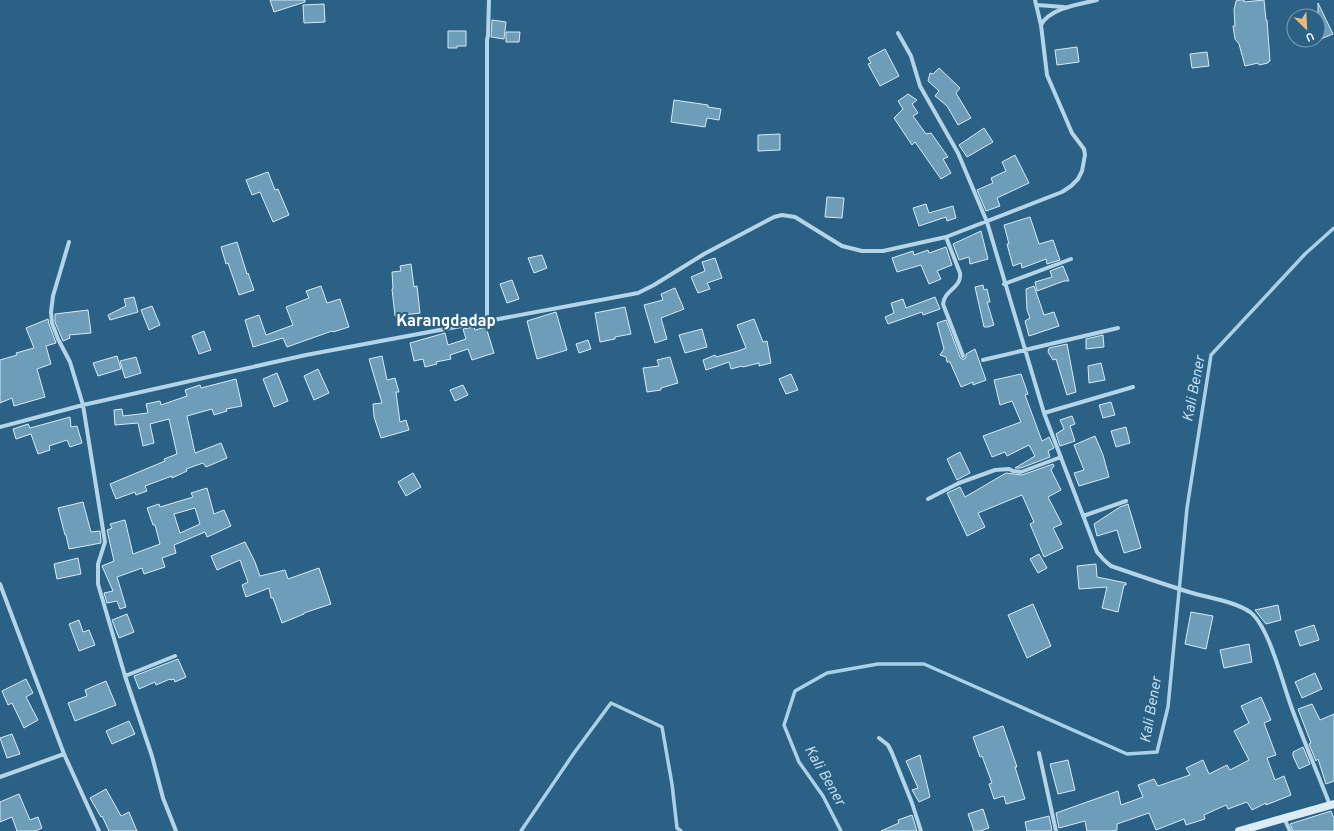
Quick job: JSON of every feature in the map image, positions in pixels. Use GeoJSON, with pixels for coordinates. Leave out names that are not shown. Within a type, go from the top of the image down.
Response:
{"type":"FeatureCollection","features":[{"type":"Feature","properties":{"kind":"street"},"geometry":{"type":"LineString","coordinates":[[487,321],[487,40],[489,0]]}},
{"type":"Feature","properties":{"kind":"street"},"geometry":{"type":"LineString","coordinates":[[0,427],[83,405],[306,355],[638,293],[654,285],[704,254],[774,217],[782,215],[795,217],[842,246],[862,251],[883,251],[946,236],[971,226],[987,222],[1062,192],[1071,186],[1078,178],[1082,171],[1085,155],[1084,149],[1072,133],[1047,75],[1042,25],[1035,0]]}},
{"type":"Feature","properties":{"kind":"street"},"geometry":{"type":"LineString","coordinates":[[1036,5],[1055,8],[1067,7],[1097,0]]}},
{"type":"Feature","properties":{"kind":"street"},"geometry":{"type":"LineString","coordinates":[[1042,25],[1044,20],[1049,15],[1067,7]]}},
{"type":"Feature","properties":{"kind":"street"},"geometry":{"type":"LineString","coordinates":[[898,32],[911,56],[920,86],[958,153],[987,222],[1004,284],[1044,413],[1097,552],[1111,566],[1189,592],[1244,608],[1259,622],[1267,636],[1291,706],[1332,804],[1239,831]]}},
{"type":"Feature","properties":{"kind":"street"},"geometry":{"type":"LineString","coordinates":[[946,236],[961,279],[945,296],[943,304],[963,356]]}},
{"type":"Feature","properties":{"kind":"street"},"geometry":{"type":"LineString","coordinates":[[69,242],[53,296],[51,312],[52,323],[58,339],[70,362],[83,405],[105,542],[98,564],[98,584],[125,676],[152,756],[163,798],[176,831]]}},
{"type":"Feature","properties":{"kind":"street"},"geometry":{"type":"LineString","coordinates":[[1004,284],[1071,259]]}},
{"type":"Feature","properties":{"kind":"street"},"geometry":{"type":"LineString","coordinates":[[983,360],[1118,328]]}},
{"type":"Feature","properties":{"kind":"street"},"geometry":{"type":"LineString","coordinates":[[1044,413],[1133,387]]}},
{"type":"Feature","properties":{"kind":"street"},"geometry":{"type":"LineString","coordinates":[[928,499],[959,483],[995,470],[1009,469],[1012,471],[1021,472],[1061,457]]}},
{"type":"Feature","properties":{"kind":"street"},"geometry":{"type":"LineString","coordinates":[[1083,516],[1126,501]]}},
{"type":"Feature","properties":{"kind":"street"},"geometry":{"type":"LineString","coordinates":[[0,584],[64,754],[99,831]]}},
{"type":"Feature","properties":{"kind":"street"},"geometry":{"type":"LineString","coordinates":[[125,676],[175,656]]}},
{"type":"Feature","properties":{"kind":"street"},"geometry":{"type":"LineString","coordinates":[[879,738],[888,745],[892,753],[912,803],[921,831]]}},
{"type":"Feature","properties":{"kind":"street"},"geometry":{"type":"LineString","coordinates":[[1039,753],[1056,831]]}},
{"type":"Feature","properties":{"kind":"street"},"geometry":{"type":"LineString","coordinates":[[0,777],[64,754]]}},
{"type":"Feature","properties":{"kind":"street"},"geometry":{"type":"LineString","coordinates":[[1284,818],[1290,831]]}},
{"type":"Feature","properties":{"kind":"building"},"geometry":{"type":"Polygon","coordinates":[[[270,0],[305,0],[305,2],[274,12],[270,0]]]}},
{"type":"Feature","properties":{"kind":"building"},"geometry":{"type":"Polygon","coordinates":[[[1244,0],[1244,2],[1264,0],[1270,61],[1268,63],[1259,65],[1258,63],[1245,66],[1239,44],[1235,39],[1233,26],[1235,26],[1234,10],[1236,1],[1244,0]]]}},
{"type":"Feature","properties":{"kind":"building"},"geometry":{"type":"Polygon","coordinates":[[[324,4],[325,22],[304,23],[303,5],[324,4]]]}},
{"type":"Feature","properties":{"kind":"building"},"geometry":{"type":"Polygon","coordinates":[[[492,20],[506,22],[504,39],[491,37],[492,20]]]}},
{"type":"Feature","properties":{"kind":"building"},"geometry":{"type":"Polygon","coordinates":[[[1326,20],[1333,34],[1326,37],[1326,20]]]}},
{"type":"Feature","properties":{"kind":"building"},"geometry":{"type":"Polygon","coordinates":[[[448,31],[466,31],[466,46],[448,48],[448,31]]]}},
{"type":"Feature","properties":{"kind":"building"},"geometry":{"type":"Polygon","coordinates":[[[506,32],[520,32],[519,42],[506,42],[506,32]]]}},
{"type":"Feature","properties":{"kind":"building"},"geometry":{"type":"Polygon","coordinates":[[[1077,47],[1079,62],[1057,65],[1055,50],[1077,47]]]}},
{"type":"Feature","properties":{"kind":"building"},"geometry":{"type":"Polygon","coordinates":[[[885,49],[899,76],[880,86],[868,64],[871,63],[868,58],[885,49]]]}},
{"type":"Feature","properties":{"kind":"building"},"geometry":{"type":"Polygon","coordinates":[[[1207,52],[1209,66],[1192,68],[1190,54],[1207,52]]]}},
{"type":"Feature","properties":{"kind":"building"},"geometry":{"type":"Polygon","coordinates":[[[939,68],[960,88],[956,93],[971,118],[958,125],[947,106],[935,96],[939,91],[928,81],[930,73],[933,74],[939,68]]]}},
{"type":"Feature","properties":{"kind":"building"},"geometry":{"type":"Polygon","coordinates":[[[908,94],[917,100],[912,104],[918,113],[913,116],[926,134],[931,133],[948,157],[943,159],[951,173],[941,179],[915,142],[912,145],[894,118],[903,109],[898,101],[908,94]]]}},
{"type":"Feature","properties":{"kind":"building"},"geometry":{"type":"Polygon","coordinates":[[[674,100],[708,105],[708,107],[721,109],[719,120],[707,118],[705,127],[671,122],[674,100]]]}},
{"type":"Feature","properties":{"kind":"building"},"geometry":{"type":"Polygon","coordinates":[[[984,128],[993,142],[967,157],[959,145],[984,128]]]}},
{"type":"Feature","properties":{"kind":"building"},"geometry":{"type":"Polygon","coordinates":[[[780,134],[780,150],[758,151],[758,135],[780,134]]]}},
{"type":"Feature","properties":{"kind":"building"},"geometry":{"type":"Polygon","coordinates":[[[1015,155],[1029,183],[997,198],[1000,206],[986,211],[977,190],[993,183],[991,178],[1006,171],[1002,162],[1015,155]]]}},
{"type":"Feature","properties":{"kind":"building"},"geometry":{"type":"Polygon","coordinates":[[[268,172],[275,190],[278,189],[289,215],[273,222],[260,192],[252,195],[246,180],[268,172]]]}},
{"type":"Feature","properties":{"kind":"building"},"geometry":{"type":"Polygon","coordinates":[[[827,197],[844,198],[842,218],[825,217],[827,197]]]}},
{"type":"Feature","properties":{"kind":"building"},"geometry":{"type":"Polygon","coordinates":[[[926,204],[929,213],[953,206],[956,218],[947,221],[946,217],[919,226],[913,208],[926,204]]]}},
{"type":"Feature","properties":{"kind":"building"},"geometry":{"type":"Polygon","coordinates":[[[1030,217],[1039,244],[1053,240],[1060,260],[1047,264],[1046,259],[1022,268],[1021,263],[1013,266],[1004,225],[1030,217]]]}},
{"type":"Feature","properties":{"kind":"building"},"geometry":{"type":"Polygon","coordinates":[[[981,231],[988,259],[970,264],[969,257],[959,260],[953,244],[981,231]]]}},
{"type":"Feature","properties":{"kind":"building"},"geometry":{"type":"Polygon","coordinates":[[[237,242],[247,274],[248,273],[254,290],[239,295],[228,263],[226,264],[221,247],[237,242]]]}},
{"type":"Feature","properties":{"kind":"building"},"geometry":{"type":"Polygon","coordinates":[[[946,247],[952,265],[937,271],[941,279],[929,284],[921,265],[897,272],[892,258],[913,251],[914,255],[928,250],[929,253],[946,247]]]}},
{"type":"Feature","properties":{"kind":"building"},"geometry":{"type":"Polygon","coordinates":[[[542,255],[547,268],[534,273],[528,258],[542,255]]]}},
{"type":"Feature","properties":{"kind":"building"},"geometry":{"type":"Polygon","coordinates":[[[715,258],[722,278],[707,283],[710,289],[698,293],[691,277],[705,271],[702,262],[715,258]]]}},
{"type":"Feature","properties":{"kind":"building"},"geometry":{"type":"Polygon","coordinates":[[[411,264],[414,287],[417,286],[420,313],[395,316],[392,272],[401,271],[400,266],[411,264]]]}},
{"type":"Feature","properties":{"kind":"building"},"geometry":{"type":"Polygon","coordinates":[[[1063,266],[1069,281],[1064,281],[1037,291],[1035,282],[1052,277],[1050,271],[1063,266]]]}},
{"type":"Feature","properties":{"kind":"building"},"geometry":{"type":"Polygon","coordinates":[[[512,280],[519,299],[507,303],[500,284],[512,280]]]}},
{"type":"Feature","properties":{"kind":"building"},"geometry":{"type":"Polygon","coordinates":[[[983,285],[984,290],[987,289],[990,302],[987,302],[994,325],[988,327],[984,327],[975,287],[983,285]]]}},
{"type":"Feature","properties":{"kind":"building"},"geometry":{"type":"Polygon","coordinates":[[[321,286],[327,303],[340,299],[349,327],[333,332],[332,331],[287,347],[283,338],[253,347],[245,320],[259,315],[266,335],[293,325],[286,307],[309,298],[306,291],[321,286]]]}},
{"type":"Feature","properties":{"kind":"building"},"geometry":{"type":"Polygon","coordinates":[[[1034,286],[1044,315],[1054,312],[1059,326],[1029,336],[1025,321],[1030,318],[1027,310],[1026,289],[1034,286]]]}},
{"type":"Feature","properties":{"kind":"building"},"geometry":{"type":"Polygon","coordinates":[[[675,288],[684,309],[661,318],[667,339],[655,343],[644,305],[663,300],[661,294],[675,288]]]}},
{"type":"Feature","properties":{"kind":"building"},"geometry":{"type":"Polygon","coordinates":[[[134,297],[138,312],[110,320],[108,315],[126,306],[124,299],[134,297]]]}},
{"type":"Feature","properties":{"kind":"building"},"geometry":{"type":"Polygon","coordinates":[[[935,297],[940,309],[923,315],[922,312],[888,324],[885,317],[894,313],[891,303],[903,299],[906,308],[935,297]]]}},
{"type":"Feature","properties":{"kind":"building"},"geometry":{"type":"Polygon","coordinates":[[[152,306],[160,325],[149,330],[141,310],[152,306]]]}},
{"type":"Feature","properties":{"kind":"building"},"geometry":{"type":"Polygon","coordinates":[[[625,307],[631,334],[600,342],[595,313],[625,307]]]}},
{"type":"Feature","properties":{"kind":"building"},"geometry":{"type":"Polygon","coordinates":[[[88,310],[91,333],[69,335],[70,338],[63,341],[55,322],[55,314],[88,310]]]}},
{"type":"Feature","properties":{"kind":"building"},"geometry":{"type":"Polygon","coordinates":[[[556,312],[567,350],[537,359],[527,321],[556,312]]]}},
{"type":"Feature","properties":{"kind":"building"},"geometry":{"type":"Polygon","coordinates":[[[48,319],[56,343],[46,346],[51,364],[37,369],[45,397],[14,406],[12,398],[0,403],[0,360],[17,355],[16,353],[34,348],[26,328],[48,319]]]}},
{"type":"Feature","properties":{"kind":"building"},"geometry":{"type":"Polygon","coordinates":[[[754,319],[763,342],[767,341],[771,363],[759,366],[759,363],[731,369],[729,362],[706,370],[703,360],[715,355],[716,357],[746,348],[737,325],[754,319]]]}},
{"type":"Feature","properties":{"kind":"building"},"geometry":{"type":"Polygon","coordinates":[[[946,320],[960,357],[965,359],[966,354],[975,349],[986,380],[973,385],[973,382],[961,387],[950,362],[947,362],[946,357],[940,355],[944,349],[937,323],[946,320]]]}},
{"type":"Feature","properties":{"kind":"building"},"geometry":{"type":"Polygon","coordinates":[[[474,327],[475,330],[486,327],[494,353],[472,360],[468,349],[450,355],[451,359],[436,362],[437,364],[425,367],[423,359],[414,361],[410,343],[445,333],[448,345],[466,339],[463,329],[474,327]]]}},
{"type":"Feature","properties":{"kind":"building"},"geometry":{"type":"Polygon","coordinates":[[[702,329],[707,347],[685,353],[679,335],[702,329]]]}},
{"type":"Feature","properties":{"kind":"building"},"geometry":{"type":"Polygon","coordinates":[[[204,331],[211,350],[199,354],[192,336],[204,331]]]}},
{"type":"Feature","properties":{"kind":"building"},"geometry":{"type":"Polygon","coordinates":[[[1103,335],[1104,347],[1086,349],[1086,339],[1103,335]]]}},
{"type":"Feature","properties":{"kind":"building"},"geometry":{"type":"Polygon","coordinates":[[[588,340],[591,349],[579,353],[576,344],[588,340]]]}},
{"type":"Feature","properties":{"kind":"building"},"geometry":{"type":"Polygon","coordinates":[[[1067,344],[1076,392],[1067,395],[1056,359],[1053,360],[1048,352],[1049,348],[1067,344]]]}},
{"type":"Feature","properties":{"kind":"building"},"geometry":{"type":"Polygon","coordinates":[[[117,356],[121,369],[98,376],[93,363],[117,356]]]}},
{"type":"Feature","properties":{"kind":"building"},"geometry":{"type":"Polygon","coordinates":[[[382,356],[387,380],[395,378],[399,392],[396,392],[400,422],[406,420],[409,430],[381,438],[374,417],[373,404],[382,403],[369,359],[382,356]]]}},
{"type":"Feature","properties":{"kind":"building"},"geometry":{"type":"Polygon","coordinates":[[[136,357],[141,373],[125,378],[120,361],[136,357]]]}},
{"type":"Feature","properties":{"kind":"building"},"geometry":{"type":"Polygon","coordinates":[[[670,357],[678,383],[661,388],[661,390],[647,392],[643,368],[659,366],[657,360],[670,357]]]}},
{"type":"Feature","properties":{"kind":"building"},"geometry":{"type":"Polygon","coordinates":[[[1101,363],[1105,380],[1089,383],[1088,366],[1101,363]]]}},
{"type":"Feature","properties":{"kind":"building"},"geometry":{"type":"Polygon","coordinates":[[[318,369],[329,393],[314,400],[304,376],[318,369]]]}},
{"type":"Feature","properties":{"kind":"building"},"geometry":{"type":"Polygon","coordinates":[[[277,373],[288,401],[274,407],[263,379],[277,373]]]}},
{"type":"Feature","properties":{"kind":"building"},"geometry":{"type":"Polygon","coordinates":[[[791,374],[798,390],[786,394],[779,379],[791,374]]]}},
{"type":"Feature","properties":{"kind":"building"},"geometry":{"type":"Polygon","coordinates":[[[1021,374],[1028,394],[1025,395],[1042,441],[1049,437],[1054,448],[1048,451],[1050,457],[1021,468],[1015,468],[1035,456],[1029,445],[1007,456],[1005,452],[992,457],[983,436],[1021,422],[1012,401],[1000,405],[994,380],[1021,374]]]}},
{"type":"Feature","properties":{"kind":"building"},"geometry":{"type":"Polygon","coordinates":[[[236,379],[242,406],[226,409],[227,411],[214,415],[212,409],[187,416],[195,453],[221,443],[227,458],[206,467],[203,463],[186,469],[187,471],[172,478],[172,476],[145,486],[147,491],[136,495],[135,492],[116,499],[110,484],[165,461],[164,459],[177,454],[169,419],[150,424],[154,443],[143,446],[138,423],[115,425],[114,410],[122,409],[123,416],[148,413],[146,404],[160,401],[161,405],[187,396],[185,390],[200,385],[201,388],[236,379]]]}},
{"type":"Feature","properties":{"kind":"building"},"geometry":{"type":"Polygon","coordinates":[[[463,385],[468,395],[455,401],[450,390],[463,385]]]}},
{"type":"Feature","properties":{"kind":"building"},"geometry":{"type":"Polygon","coordinates":[[[1111,402],[1115,415],[1103,418],[1099,405],[1111,402]]]}},
{"type":"Feature","properties":{"kind":"building"},"geometry":{"type":"Polygon","coordinates":[[[1072,416],[1075,424],[1070,426],[1075,441],[1060,446],[1056,434],[1064,429],[1060,420],[1072,416]]]}},
{"type":"Feature","properties":{"kind":"building"},"geometry":{"type":"Polygon","coordinates":[[[70,417],[71,427],[77,426],[82,443],[70,447],[67,440],[49,446],[50,450],[38,454],[31,434],[16,439],[13,429],[28,424],[30,428],[70,417]]]}},
{"type":"Feature","properties":{"kind":"building"},"geometry":{"type":"Polygon","coordinates":[[[1126,427],[1130,443],[1116,447],[1111,431],[1126,427]]]}},
{"type":"Feature","properties":{"kind":"building"},"geometry":{"type":"Polygon","coordinates":[[[1095,436],[1103,455],[1109,477],[1079,486],[1074,473],[1084,470],[1074,445],[1095,436]]]}},
{"type":"Feature","properties":{"kind":"building"},"geometry":{"type":"Polygon","coordinates":[[[960,452],[970,473],[957,480],[947,459],[960,452]]]}},
{"type":"Feature","properties":{"kind":"building"},"geometry":{"type":"Polygon","coordinates":[[[1053,464],[1054,466],[1051,470],[1061,490],[1048,497],[1062,524],[1053,528],[1063,548],[1044,557],[1030,524],[1034,522],[1022,495],[978,513],[985,527],[967,536],[947,493],[960,487],[965,497],[1006,473],[1022,475],[1053,464]]]}},
{"type":"Feature","properties":{"kind":"building"},"geometry":{"type":"Polygon","coordinates":[[[413,473],[421,487],[406,496],[398,482],[413,473]]]}},
{"type":"Feature","properties":{"kind":"building"},"geometry":{"type":"Polygon","coordinates":[[[207,488],[214,514],[224,510],[231,526],[207,537],[205,532],[174,545],[176,553],[162,558],[165,567],[144,574],[142,568],[117,577],[126,607],[120,609],[117,601],[107,603],[104,593],[113,591],[102,566],[114,561],[107,530],[112,528],[110,524],[125,520],[133,554],[160,544],[155,525],[153,525],[147,508],[159,504],[160,507],[193,497],[191,493],[207,488]],[[195,508],[174,514],[180,533],[200,524],[195,508]]]}},
{"type":"Feature","properties":{"kind":"building"},"geometry":{"type":"Polygon","coordinates":[[[83,502],[91,532],[100,531],[101,543],[69,549],[58,508],[83,502]]]}},
{"type":"Feature","properties":{"kind":"building"},"geometry":{"type":"Polygon","coordinates":[[[1128,504],[1141,548],[1124,553],[1117,530],[1097,536],[1094,524],[1120,507],[1128,504]]]}},
{"type":"Feature","properties":{"kind":"building"},"geometry":{"type":"Polygon","coordinates":[[[245,542],[260,576],[285,570],[288,579],[319,568],[331,604],[304,613],[282,623],[273,598],[271,598],[269,588],[246,597],[242,585],[248,582],[240,560],[217,570],[211,556],[245,542]]]}},
{"type":"Feature","properties":{"kind":"building"},"geometry":{"type":"Polygon","coordinates":[[[1039,554],[1047,568],[1038,573],[1030,559],[1039,554]]]}},
{"type":"Feature","properties":{"kind":"building"},"geometry":{"type":"Polygon","coordinates":[[[78,558],[81,574],[57,579],[54,564],[78,558]]]}},
{"type":"Feature","properties":{"kind":"building"},"geometry":{"type":"Polygon","coordinates":[[[1096,564],[1097,577],[1126,583],[1126,585],[1124,585],[1118,612],[1102,608],[1107,587],[1079,589],[1077,566],[1096,564]]]}},
{"type":"Feature","properties":{"kind":"building"},"geometry":{"type":"Polygon","coordinates":[[[1033,604],[1051,646],[1027,658],[1008,615],[1033,604]]]}},
{"type":"Feature","properties":{"kind":"building"},"geometry":{"type":"Polygon","coordinates":[[[1278,605],[1281,620],[1266,624],[1255,610],[1278,605]]]}},
{"type":"Feature","properties":{"kind":"building"},"geometry":{"type":"Polygon","coordinates":[[[1191,612],[1213,616],[1206,649],[1185,644],[1191,612]]]}},
{"type":"Feature","properties":{"kind":"building"},"geometry":{"type":"Polygon","coordinates":[[[127,614],[134,632],[119,638],[112,620],[127,614]]]}},
{"type":"Feature","properties":{"kind":"building"},"geometry":{"type":"Polygon","coordinates":[[[79,620],[83,632],[89,630],[95,645],[79,651],[69,624],[79,620]]]}},
{"type":"Feature","properties":{"kind":"building"},"geometry":{"type":"Polygon","coordinates":[[[1314,625],[1319,640],[1300,646],[1295,631],[1314,625]]]}},
{"type":"Feature","properties":{"kind":"building"},"geometry":{"type":"Polygon","coordinates":[[[1249,644],[1252,662],[1224,668],[1220,650],[1249,644]]]}},
{"type":"Feature","properties":{"kind":"building"},"geometry":{"type":"Polygon","coordinates":[[[178,659],[186,677],[175,682],[174,679],[170,679],[156,685],[155,682],[139,689],[134,676],[178,659]]]}},
{"type":"Feature","properties":{"kind":"building"},"geometry":{"type":"Polygon","coordinates":[[[1315,673],[1322,689],[1302,698],[1295,682],[1315,673]]]}},
{"type":"Feature","properties":{"kind":"building"},"geometry":{"type":"Polygon","coordinates":[[[26,679],[33,693],[26,697],[38,720],[24,728],[12,703],[8,705],[2,691],[26,679]]]}},
{"type":"Feature","properties":{"kind":"building"},"geometry":{"type":"Polygon","coordinates":[[[106,681],[116,705],[75,721],[68,703],[87,696],[85,690],[106,681]]]}},
{"type":"Feature","properties":{"kind":"building"},"geometry":{"type":"Polygon","coordinates":[[[1261,697],[1271,720],[1264,723],[1276,755],[1267,758],[1275,780],[1284,776],[1291,795],[1266,805],[1266,803],[1252,810],[1247,802],[1228,809],[1226,805],[1204,815],[1205,819],[1186,825],[1184,819],[1156,830],[1149,813],[1117,824],[1117,830],[1111,831],[1087,831],[1085,821],[1059,828],[1056,813],[1118,791],[1121,805],[1143,797],[1138,785],[1154,779],[1158,786],[1190,775],[1186,768],[1203,760],[1209,774],[1227,765],[1230,770],[1249,760],[1234,731],[1249,723],[1241,706],[1261,697]]]}},
{"type":"Feature","properties":{"kind":"building"},"geometry":{"type":"Polygon","coordinates":[[[1312,704],[1320,720],[1334,714],[1334,781],[1326,784],[1318,759],[1316,761],[1309,744],[1311,743],[1298,709],[1312,704]]]}},
{"type":"Feature","properties":{"kind":"building"},"geometry":{"type":"Polygon","coordinates":[[[129,721],[135,734],[112,744],[106,731],[129,721]]]}},
{"type":"Feature","properties":{"kind":"building"},"geometry":{"type":"Polygon","coordinates":[[[1003,726],[1017,767],[1015,767],[1025,799],[1006,804],[1004,796],[994,799],[989,784],[992,783],[973,737],[1003,726]]]}},
{"type":"Feature","properties":{"kind":"building"},"geometry":{"type":"Polygon","coordinates":[[[12,734],[20,754],[7,758],[0,738],[12,734]]]}},
{"type":"Feature","properties":{"kind":"building"},"geometry":{"type":"Polygon","coordinates":[[[1303,747],[1310,764],[1299,769],[1293,756],[1293,752],[1303,747]]]}},
{"type":"Feature","properties":{"kind":"building"},"geometry":{"type":"Polygon","coordinates":[[[920,755],[930,797],[919,802],[912,790],[918,788],[906,761],[920,755]]]}},
{"type":"Feature","properties":{"kind":"building"},"geometry":{"type":"Polygon","coordinates":[[[1068,760],[1075,790],[1058,794],[1050,764],[1068,760]]]}},
{"type":"Feature","properties":{"kind":"building"},"geometry":{"type":"Polygon","coordinates":[[[106,789],[121,816],[129,812],[137,831],[109,831],[102,816],[101,817],[90,798],[106,789]]]}},
{"type":"Feature","properties":{"kind":"building"},"geometry":{"type":"Polygon","coordinates":[[[19,794],[30,820],[38,817],[42,828],[36,831],[17,831],[12,817],[0,822],[0,802],[19,794]]]}},
{"type":"Feature","properties":{"kind":"building"},"geometry":{"type":"Polygon","coordinates":[[[983,809],[989,828],[974,831],[968,814],[983,809]]]}},
{"type":"Feature","properties":{"kind":"building"},"geometry":{"type":"Polygon","coordinates":[[[1331,811],[1334,819],[1334,831],[1293,831],[1290,824],[1331,811]]]}},
{"type":"Feature","properties":{"kind":"building"},"geometry":{"type":"Polygon","coordinates":[[[912,815],[917,831],[881,831],[899,823],[898,820],[912,815]]]}},
{"type":"Feature","properties":{"kind":"building"},"geometry":{"type":"Polygon","coordinates":[[[1049,816],[1052,830],[1027,831],[1025,822],[1049,816]]]}},
{"type":"Feature","properties":{"kind":"waterway","name":"Kali Bener"},"geometry":{"type":"LineString","coordinates":[[841,831],[823,796],[799,762],[784,725],[795,691],[827,673],[878,664],[924,664],[1127,754],[1157,752],[1168,707],[1187,508],[1211,355],[1305,254],[1334,228]]}},
{"type":"Feature","properties":{"kind":"waterway","name":"Kali Bener"},"geometry":{"type":"LineString","coordinates":[[521,831],[574,753],[611,703],[662,727],[672,784],[677,828],[681,831]]}},
{"type":"Feature","properties":{"kind":"district","name":"Karangdadap"},"geometry":{"type":"Point","coordinates":[446,322]}}]}
